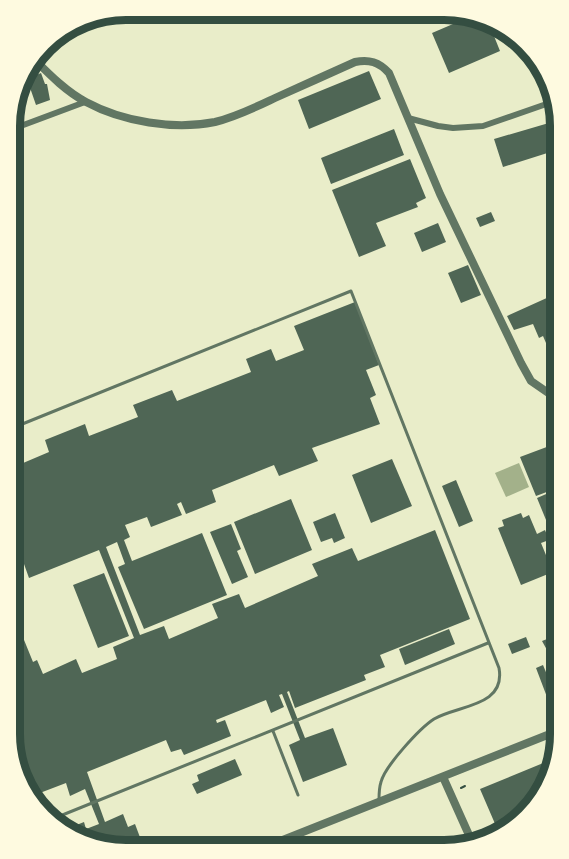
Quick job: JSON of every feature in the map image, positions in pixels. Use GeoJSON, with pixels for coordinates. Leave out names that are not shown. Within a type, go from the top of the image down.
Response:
{"type":"FeatureCollection","features":[{"type":"Feature","properties":{"kind":"street"},"geometry":{"type":"LineString","coordinates":[[39,64],[85,102],[115,114],[141,121],[166,124],[215,122],[246,112],[355,62],[372,61],[379,64],[389,73],[440,194],[521,363],[531,381],[550,394]]}},
{"type":"Feature","properties":{"kind":"street"},"geometry":{"type":"LineString","coordinates":[[20,126],[85,102]]}},
{"type":"Feature","properties":{"kind":"street"},"geometry":{"type":"LineString","coordinates":[[408,118],[438,126],[460,128],[483,126],[547,104]]}},
{"type":"Feature","properties":{"kind":"street"},"geometry":{"type":"LineString","coordinates":[[283,840],[549,734]]}},
{"type":"Feature","properties":{"kind":"street"},"geometry":{"type":"LineString","coordinates":[[443,777],[469,836]]}},
{"type":"Feature","properties":{"kind":"lane"},"geometry":{"type":"LineString","coordinates":[[20,425],[351,291],[501,677],[496,690],[485,700],[437,717],[412,737],[381,780],[378,802]]}},
{"type":"Feature","properties":{"kind":"lane"},"geometry":{"type":"LineString","coordinates":[[59,816],[489,643]]}},
{"type":"Feature","properties":{"kind":"lane"},"geometry":{"type":"LineString","coordinates":[[273,731],[298,795]]}},
{"type":"Feature","properties":{"kind":"shaded area"},"geometry":{"type":"Polygon","coordinates":[[[519,463],[529,487],[506,497],[495,473],[519,463]]]}},
{"type":"Feature","properties":{"kind":"building"},"geometry":{"type":"Polygon","coordinates":[[[461,21],[471,23],[492,32],[500,51],[449,73],[432,33],[461,21]]]}},
{"type":"Feature","properties":{"kind":"building"},"geometry":{"type":"Polygon","coordinates":[[[369,71],[381,99],[309,129],[298,100],[369,71]]]}},
{"type":"Feature","properties":{"kind":"building"},"geometry":{"type":"Polygon","coordinates":[[[41,73],[47,84],[50,100],[36,105],[29,84],[32,77],[41,73]]]}},
{"type":"Feature","properties":{"kind":"building"},"geometry":{"type":"Polygon","coordinates":[[[550,123],[550,152],[503,167],[494,139],[550,123]]]}},
{"type":"Feature","properties":{"kind":"building"},"geometry":{"type":"Polygon","coordinates":[[[394,129],[404,155],[331,184],[321,158],[394,129]]]}},
{"type":"Feature","properties":{"kind":"building"},"geometry":{"type":"Polygon","coordinates":[[[410,159],[426,198],[416,203],[418,207],[376,223],[386,246],[359,257],[332,190],[410,159]]]}},
{"type":"Feature","properties":{"kind":"building"},"geometry":{"type":"Polygon","coordinates":[[[491,212],[495,221],[480,227],[476,218],[491,212]]]}},
{"type":"Feature","properties":{"kind":"building"},"geometry":{"type":"Polygon","coordinates":[[[438,223],[446,242],[422,252],[414,233],[438,223]]]}},
{"type":"Feature","properties":{"kind":"building"},"geometry":{"type":"Polygon","coordinates":[[[468,265],[481,295],[461,303],[448,273],[468,265]]]}},
{"type":"Feature","properties":{"kind":"building"},"geometry":{"type":"Polygon","coordinates":[[[550,297],[550,341],[546,343],[543,336],[539,338],[533,324],[514,330],[507,316],[550,297]]]}},
{"type":"Feature","properties":{"kind":"building"},"geometry":{"type":"Polygon","coordinates":[[[355,302],[379,365],[366,370],[376,395],[370,398],[380,424],[312,448],[318,461],[279,476],[274,465],[212,490],[216,502],[186,514],[181,502],[177,504],[182,515],[151,527],[147,517],[125,525],[130,537],[124,540],[132,561],[202,533],[227,595],[144,629],[118,567],[125,564],[117,542],[106,547],[140,635],[164,626],[169,639],[218,618],[212,604],[239,594],[245,608],[318,576],[312,564],[352,548],[358,561],[435,530],[470,619],[380,655],[385,667],[364,675],[366,680],[295,708],[289,691],[287,692],[305,738],[333,728],[347,765],[303,782],[289,745],[300,740],[282,694],[279,695],[284,707],[271,713],[266,700],[216,720],[217,723],[225,720],[231,736],[184,755],[181,749],[171,752],[166,740],[87,772],[105,822],[123,814],[128,827],[135,824],[141,840],[112,839],[85,831],[74,826],[84,822],[86,829],[99,824],[85,789],[70,796],[66,783],[38,794],[25,768],[20,740],[20,630],[33,662],[37,660],[43,674],[76,659],[82,673],[117,659],[113,647],[134,638],[99,550],[29,578],[24,564],[21,565],[20,562],[20,464],[49,452],[45,440],[85,424],[89,436],[138,417],[133,405],[172,390],[177,401],[251,372],[246,359],[271,349],[276,361],[304,350],[294,326],[355,302]]]}},
{"type":"Feature","properties":{"kind":"building"},"geometry":{"type":"Polygon","coordinates":[[[549,446],[549,491],[536,496],[520,457],[549,446]]]}},
{"type":"Feature","properties":{"kind":"building"},"geometry":{"type":"Polygon","coordinates":[[[392,459],[412,506],[371,523],[352,475],[392,459]]]}},
{"type":"Feature","properties":{"kind":"building"},"geometry":{"type":"Polygon","coordinates":[[[456,480],[473,521],[459,527],[442,486],[456,480]]]}},
{"type":"Feature","properties":{"kind":"building"},"geometry":{"type":"Polygon","coordinates":[[[549,493],[549,528],[537,498],[549,493]]]}},
{"type":"Feature","properties":{"kind":"building"},"geometry":{"type":"Polygon","coordinates":[[[291,499],[312,550],[255,574],[234,522],[291,499]]]}},
{"type":"Feature","properties":{"kind":"building"},"geometry":{"type":"Polygon","coordinates":[[[335,513],[345,538],[334,543],[332,538],[321,542],[313,522],[335,513]]]}},
{"type":"Feature","properties":{"kind":"building"},"geometry":{"type":"Polygon","coordinates":[[[521,513],[523,518],[529,515],[537,534],[545,530],[549,540],[541,543],[549,563],[549,574],[521,585],[498,528],[504,526],[502,520],[521,513]]]}},
{"type":"Feature","properties":{"kind":"building"},"geometry":{"type":"Polygon","coordinates":[[[231,524],[241,549],[237,551],[248,577],[232,584],[210,532],[231,524]]]}},
{"type":"Feature","properties":{"kind":"building"},"geometry":{"type":"Polygon","coordinates":[[[104,573],[129,636],[98,648],[73,585],[104,573]]]}},
{"type":"Feature","properties":{"kind":"building"},"geometry":{"type":"Polygon","coordinates":[[[449,629],[455,644],[405,665],[399,649],[449,629]]]}},
{"type":"Feature","properties":{"kind":"building"},"geometry":{"type":"Polygon","coordinates":[[[526,637],[530,647],[512,654],[508,644],[526,637]]]}},
{"type":"Feature","properties":{"kind":"building"},"geometry":{"type":"Polygon","coordinates":[[[549,638],[549,654],[542,641],[549,638]]]}},
{"type":"Feature","properties":{"kind":"building"},"geometry":{"type":"Polygon","coordinates":[[[543,665],[549,680],[549,696],[547,697],[536,668],[543,665]]]}},
{"type":"Feature","properties":{"kind":"building"},"geometry":{"type":"Polygon","coordinates":[[[235,759],[242,775],[197,794],[192,784],[199,781],[197,775],[235,759]]]}},
{"type":"Feature","properties":{"kind":"building"},"geometry":{"type":"Polygon","coordinates":[[[545,762],[528,798],[508,818],[496,825],[480,789],[545,762]]]}}]}
